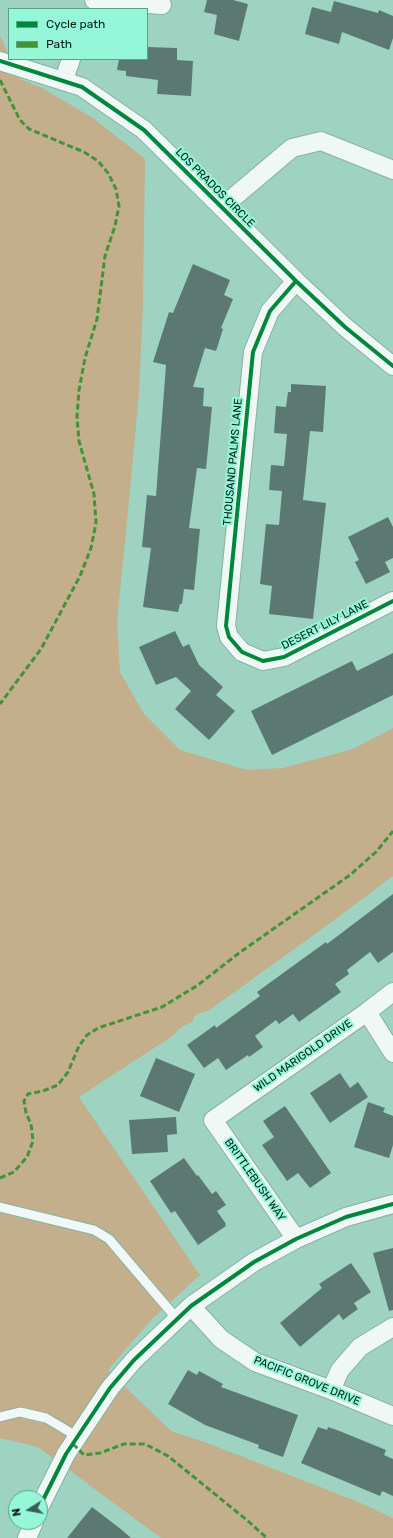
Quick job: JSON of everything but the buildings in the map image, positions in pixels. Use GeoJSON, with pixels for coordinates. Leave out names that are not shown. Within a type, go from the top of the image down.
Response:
{"type":"FeatureCollection","features":[{"type":"Feature","properties":{"kind":"street"},"geometry":{"type":"LineString","coordinates":[[94,0],[162,5]]}},
{"type":"Feature","properties":{"kind":"street"},"geometry":{"type":"LineString","coordinates":[[64,80],[71,60]]}},
{"type":"Feature","properties":{"kind":"street","name":"LOS PRADOS CIRCLE"},"geometry":{"type":"LineString","coordinates":[[0,61],[64,80],[82,87],[144,130],[296,281],[345,326],[393,366]]}},
{"type":"Feature","properties":{"kind":"street"},"geometry":{"type":"LineString","coordinates":[[222,208],[292,148],[321,141],[393,170]]}},
{"type":"Feature","properties":{"kind":"street","name":"THOUSAND PALMS LANE"},"geometry":{"type":"LineString","coordinates":[[242,652],[229,637],[226,626],[252,352],[270,311],[296,281]]}},
{"type":"Feature","properties":{"kind":"street","name":"DESERT LILY LANE"},"geometry":{"type":"LineString","coordinates":[[242,652],[263,661],[284,657],[393,601]]}},
{"type":"Feature","properties":{"kind":"street","name":"WILD MARIGOLD DRIVE"},"geometry":{"type":"LineString","coordinates":[[213,1120],[367,1012],[393,992]]}},
{"type":"Feature","properties":{"kind":"street"},"geometry":{"type":"LineString","coordinates":[[367,1012],[393,1053]]}},
{"type":"Feature","properties":{"kind":"street","name":"BRITTLEBUSH WAY"},"geometry":{"type":"LineString","coordinates":[[213,1120],[296,1239]]}},
{"type":"Feature","properties":{"kind":"street"},"geometry":{"type":"LineString","coordinates":[[48,1490],[66,1454],[110,1388],[134,1360],[191,1306],[254,1262],[296,1239],[346,1217],[393,1204]]}},
{"type":"Feature","properties":{"kind":"street","name":"PACIFIC GROVE DRIVE"},"geometry":{"type":"LineString","coordinates":[[191,1306],[221,1339],[255,1362],[331,1390],[393,1416]]}},
{"type":"Feature","properties":{"kind":"street"},"geometry":{"type":"LineString","coordinates":[[331,1390],[340,1370],[360,1346],[393,1327]]}},
{"type":"Feature","properties":{"kind":"lane"},"geometry":{"type":"LineString","coordinates":[[0,1207],[94,1230],[109,1239],[177,1319]]}},
{"type":"Feature","properties":{"kind":"lane"},"geometry":{"type":"LineString","coordinates":[[0,1417],[20,1412],[46,1418],[78,1437]]}},
{"type":"Feature","properties":{"kind":"shaded area"},"geometry":{"type":"Polygon","coordinates":[[[0,36],[8,53],[8,60],[11,60],[20,79],[42,88],[93,118],[145,159],[143,305],[139,393],[117,622],[120,672],[144,714],[180,750],[247,770],[283,768],[353,749],[393,728],[393,876],[208,1011],[198,1014],[194,1017],[192,1022],[183,1026],[171,1037],[79,1097],[200,1275],[151,1320],[108,1370],[171,1431],[202,1441],[356,1501],[393,1518],[393,1538],[161,1538],[38,1447],[0,1438],[0,36]]]}},
{"type":"Feature","properties":{"kind":"marked path"},"geometry":{"type":"LineString","coordinates":[[0,80],[20,120],[29,129],[84,152],[98,161],[108,173],[116,189],[119,206],[115,226],[105,256],[97,319],[85,358],[79,390],[77,417],[79,441],[94,494],[96,523],[91,548],[80,576],[41,649],[0,704]]}},
{"type":"Feature","properties":{"kind":"marked path"},"geometry":{"type":"LineString","coordinates":[[0,1178],[14,1172],[27,1157],[33,1141],[31,1124],[26,1113],[24,1101],[28,1094],[43,1091],[58,1085],[68,1072],[79,1046],[87,1035],[98,1028],[162,1007],[198,985],[239,953],[350,875],[376,852],[393,831]]}},
{"type":"Feature","properties":{"kind":"marked path"},"geometry":{"type":"LineString","coordinates":[[73,1444],[84,1455],[100,1453],[124,1444],[145,1444],[168,1456],[267,1538]]}},
{"type":"Feature","properties":{"kind":"cycle path"},"geometry":{"type":"LineString","coordinates":[[0,61],[82,87],[144,130],[296,281],[345,327],[393,366]]}},
{"type":"Feature","properties":{"kind":"cycle path"},"geometry":{"type":"LineString","coordinates":[[296,281],[270,311],[253,352],[226,626],[229,637],[242,652],[263,661],[284,657],[393,601]]}},
{"type":"Feature","properties":{"kind":"cycle path"},"geometry":{"type":"LineString","coordinates":[[48,1490],[66,1454],[110,1388],[134,1360],[191,1306],[254,1262],[296,1239],[346,1217],[393,1204]]}}]}
